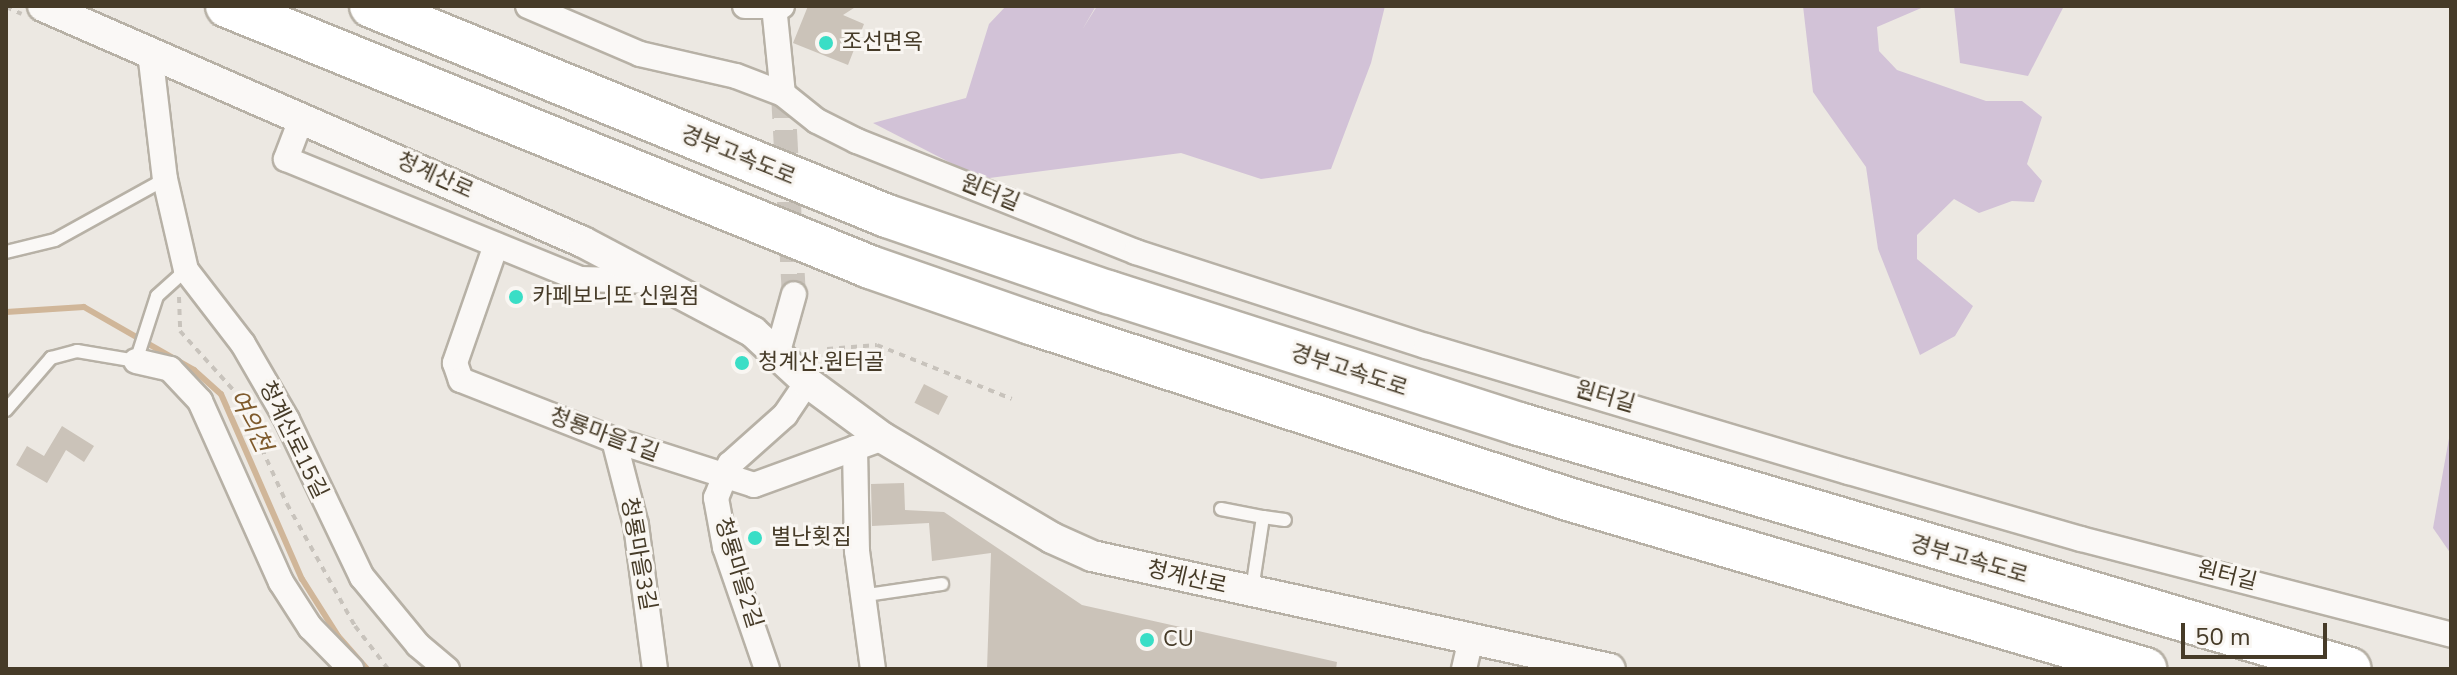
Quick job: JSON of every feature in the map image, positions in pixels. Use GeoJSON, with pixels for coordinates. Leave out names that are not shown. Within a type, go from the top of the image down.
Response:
{"type":"FeatureCollection","features":[{"type":"Feature","properties":{"kind":"highway"},"geometry":{"type":"LineString","coordinates":[[227,6],[870,267],[1031,323],[1568,499],[2145,669]]}},
{"type":"Feature","properties":{"kind":"highway","name":"경부고속도로"},"geometry":{"type":"LineString","coordinates":[[371,6],[887,216],[1108,292],[1625,457],[2350,669]]}},
{"type":"Feature","properties":{"kind":"street","name":"청계산로"},"geometry":{"type":"LineString","coordinates":[[43,6],[583,242],[753,332],[869,443],[1092,556],[1610,669]]}},
{"type":"Feature","properties":{"kind":"street","name":"원터길"},"geometry":{"type":"LineString","coordinates":[[528,6],[640,54],[736,76],[783,94],[817,121],[857,141],[1080,231],[1426,346],[2081,539],[2451,635]]}},
{"type":"Feature","properties":{"kind":"street"},"geometry":{"type":"LineString","coordinates":[[745,6],[777,7],[783,94]]}},
{"type":"Feature","properties":{"kind":"street","name":"청계산로15길"},"geometry":{"type":"LineString","coordinates":[[150,52],[165,179],[186,270],[243,344],[279,407],[362,577],[418,645],[447,669]]}},
{"type":"Feature","properties":{"kind":"street"},"geometry":{"type":"LineString","coordinates":[[302,117],[286,159],[580,279],[654,281]]}},
{"type":"Feature","properties":{"kind":"street","name":"청룡마을1길"},"geometry":{"type":"LineString","coordinates":[[496,245],[455,363],[461,380],[614,440],[723,478],[754,485],[869,443]]}},
{"type":"Feature","properties":{"kind":"street"},"geometry":{"type":"LineString","coordinates":[[777,355],[794,294]]}},
{"type":"Feature","properties":{"kind":"street"},"geometry":{"type":"LineString","coordinates":[[136,361],[170,369],[200,401],[281,582],[310,627],[351,669]]}},
{"type":"Feature","properties":{"kind":"street"},"geometry":{"type":"LineString","coordinates":[[723,478],[730,464],[785,415],[807,382]]}},
{"type":"Feature","properties":{"kind":"street","name":"청룡마을3길"},"geometry":{"type":"LineString","coordinates":[[614,440],[636,525],[655,669]]}},
{"type":"Feature","properties":{"kind":"street"},"geometry":{"type":"LineString","coordinates":[[869,443],[860,596],[873,669]]}},
{"type":"Feature","properties":{"kind":"street","name":"청룡마을2길"},"geometry":{"type":"LineString","coordinates":[[723,478],[716,498],[725,547],[767,669]]}},
{"type":"Feature","properties":{"kind":"street"},"geometry":{"type":"LineString","coordinates":[[1464,669],[1471,639]]}},
{"type":"Feature","properties":{"kind":"lane"},"geometry":{"type":"LineString","coordinates":[[6,252],[55,240],[165,179]]}},
{"type":"Feature","properties":{"kind":"lane"},"geometry":{"type":"LineString","coordinates":[[6,410],[51,358],[77,351],[136,361],[157,296],[186,270]]}},
{"type":"Feature","properties":{"kind":"lane"},"geometry":{"type":"LineString","coordinates":[[1221,509],[1285,520]]}},
{"type":"Feature","properties":{"kind":"lane"},"geometry":{"type":"LineString","coordinates":[[1251,593],[1263,517]]}},
{"type":"Feature","properties":{"kind":"lane"},"geometry":{"type":"LineString","coordinates":[[860,596],[942,584]]}},
{"type":"Feature","properties":{"kind":"path"},"geometry":{"type":"LineString","coordinates":[[180,299],[180,331],[237,394],[287,504],[355,626],[388,669]]}},
{"type":"Feature","properties":{"kind":"path"},"geometry":{"type":"LineString","coordinates":[[827,349],[877,345],[1012,399]]}},
{"type":"Feature","properties":{"kind":"shaded area"},"geometry":{"type":"Polygon","coordinates":[[[1006,6],[1096,6],[1082,30],[1097,6],[1385,6],[1371,63],[1331,169],[1261,179],[1181,153],[982,179],[873,123],[966,98],[989,24],[1006,6]]]}},
{"type":"Feature","properties":{"kind":"shaded area"},"geometry":{"type":"Polygon","coordinates":[[[1803,6],[1926,6],[1877,27],[1879,51],[1897,70],[1986,101],[2022,101],[2042,117],[2027,164],[2042,181],[2034,202],[2012,201],[1979,213],[1954,199],[1917,235],[1917,259],[1973,306],[1955,336],[1920,355],[1878,249],[1866,167],[1813,92],[1803,6]]]}},
{"type":"Feature","properties":{"kind":"shaded area"},"geometry":{"type":"Polygon","coordinates":[[[1954,6],[2064,6],[2028,76],[1960,63],[1954,6]]]}},
{"type":"Feature","properties":{"kind":"shaded area"},"geometry":{"type":"Polygon","coordinates":[[[2451,427],[2451,554],[2433,528],[2451,427]]]}},
{"type":"Feature","properties":{"kind":"building"},"geometry":{"type":"Polygon","coordinates":[[[808,6],[857,6],[843,15],[864,24],[848,65],[793,43],[808,6]]]}},
{"type":"Feature","properties":{"kind":"building"},"geometry":{"type":"Polygon","coordinates":[[[924,384],[948,396],[939,415],[914,403],[924,384]]]}},
{"type":"Feature","properties":{"kind":"building"},"geometry":{"type":"Polygon","coordinates":[[[62,426],[94,446],[84,462],[66,450],[47,483],[16,465],[27,446],[44,456],[62,426]]]}},
{"type":"Feature","properties":{"kind":"building"},"geometry":{"type":"Polygon","coordinates":[[[904,483],[905,510],[944,512],[1082,605],[1337,662],[1336,669],[987,669],[991,553],[932,561],[929,523],[872,526],[871,484],[904,483]]]}},
{"type":"Feature","properties":{"kind":"waterway","name":"여의천"},"geometry":{"type":"LineString","coordinates":[[6,312],[84,307],[194,370],[221,394],[302,579],[338,636],[367,669]]}},
{"type":"Feature","properties":{"kind":"tunnel"},"geometry":{"type":"LineString","coordinates":[[783,94],[794,294]]}},
{"type":"Feature","properties":{"kind":"place","name":"조선면옥"},"geometry":{"type":"Point","coordinates":[826,43]}},
{"type":"Feature","properties":{"kind":"place","name":"카페보니또 신원점"},"geometry":{"type":"Point","coordinates":[516,297]}},
{"type":"Feature","properties":{"kind":"place","name":"청계산.원터골"},"geometry":{"type":"Point","coordinates":[742,363]}},
{"type":"Feature","properties":{"kind":"place","name":"별난횟집"},"geometry":{"type":"Point","coordinates":[755,538]}},
{"type":"Feature","properties":{"kind":"place","name":"CU"},"geometry":{"type":"Point","coordinates":[1147,640]}}]}
